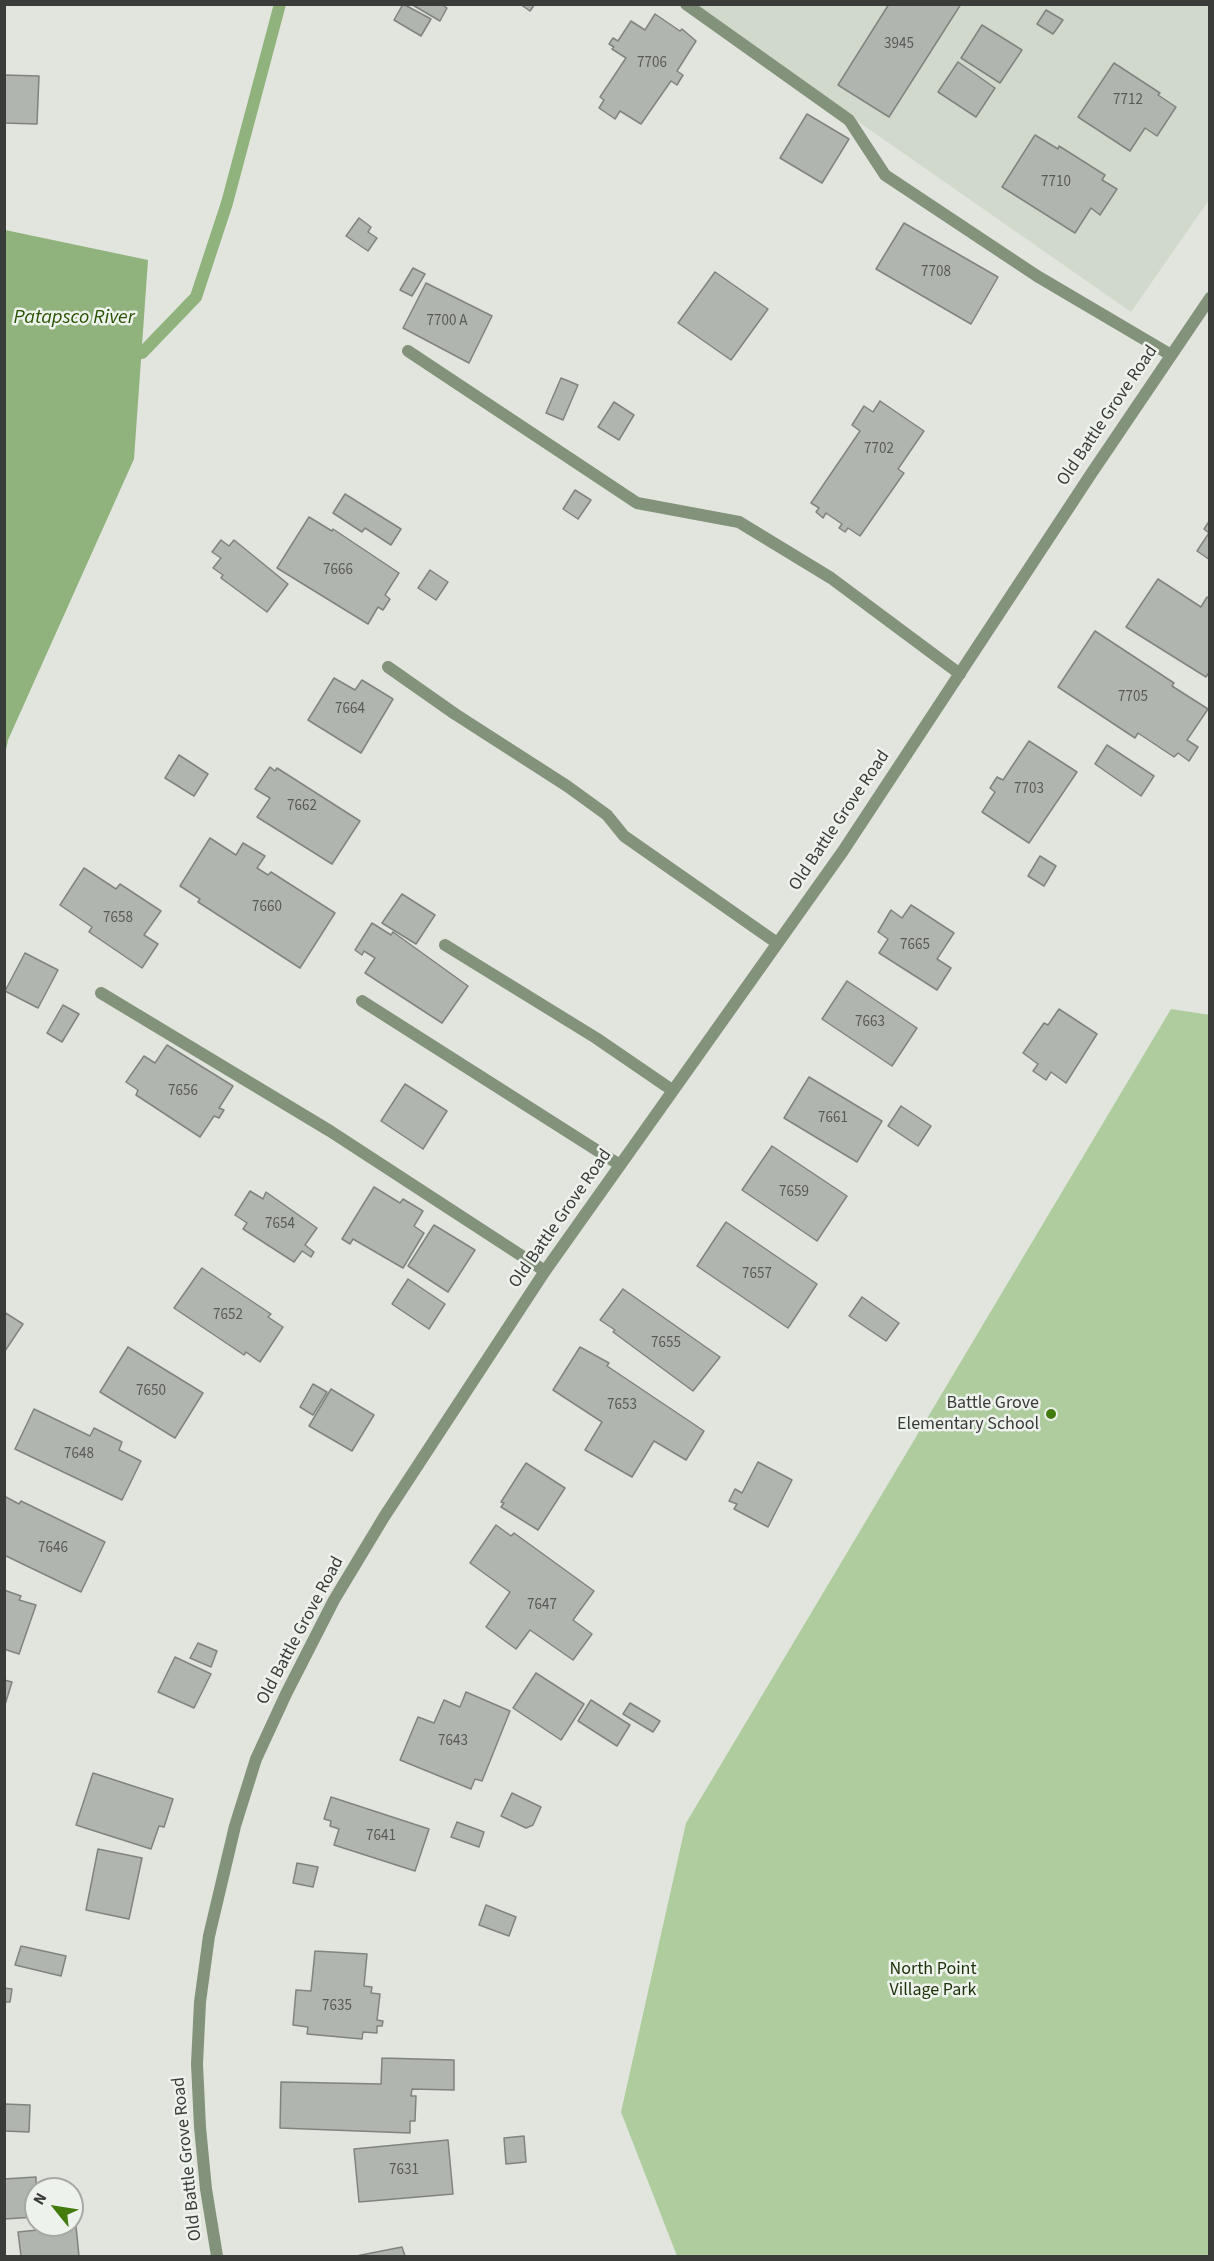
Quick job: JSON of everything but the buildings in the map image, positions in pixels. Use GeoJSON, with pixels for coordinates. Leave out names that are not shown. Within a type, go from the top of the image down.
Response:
{"type":"FeatureCollection","features":[{"type":"Feature","properties":{"kind":"street"},"geometry":{"type":"LineString","coordinates":[[686,4],[849,120],[885,175],[1037,276],[1171,355]]}},
{"type":"Feature","properties":{"kind":"street","name":"Old Battle Grove Road"},"geometry":{"type":"LineString","coordinates":[[217,2256],[200,2127],[197,2064],[200,2001],[209,1936],[235,1827],[256,1759],[286,1694],[334,1600],[384,1517],[545,1271],[843,850],[1209,298]]}},
{"type":"Feature","properties":{"kind":"street"},"geometry":{"type":"LineString","coordinates":[[408,351],[637,503],[739,522],[831,578],[960,674]]}},
{"type":"Feature","properties":{"kind":"street"},"geometry":{"type":"LineString","coordinates":[[388,667],[455,714],[567,786],[606,815],[624,836],[777,943]]}},
{"type":"Feature","properties":{"kind":"street"},"geometry":{"type":"LineString","coordinates":[[446,945],[596,1038],[672,1090]]}},
{"type":"Feature","properties":{"kind":"street"},"geometry":{"type":"LineString","coordinates":[[101,993],[330,1131],[545,1271]]}},
{"type":"Feature","properties":{"kind":"street"},"geometry":{"type":"LineString","coordinates":[[362,1001],[620,1165]]}},
{"type":"Feature","properties":{"kind":"shaded area"},"geometry":{"type":"Polygon","coordinates":[[[691,5],[1209,5],[1209,200],[1131,312],[691,5]]]}},
{"type":"Feature","properties":{"kind":"green space","name":"North Point Village Park"},"geometry":{"type":"Polygon","coordinates":[[[1171,1009],[1210,1015],[1209,2256],[677,2256],[621,2112],[686,1823],[1171,1009]]]}},
{"type":"Feature","properties":{"kind":"water","name":"Patapsco River"},"geometry":{"type":"Polygon","coordinates":[[[5,230],[148,260],[134,459],[8,740],[5,755],[5,230]]]}},
{"type":"Feature","properties":{"kind":"waterway"},"geometry":{"type":"LineString","coordinates":[[142,353],[196,297],[227,203],[280,4]]}},
{"type":"Feature","properties":{"kind":"place","name":"Battle Grove Elementary School"},"geometry":{"type":"Point","coordinates":[1051,1414]}}]}
